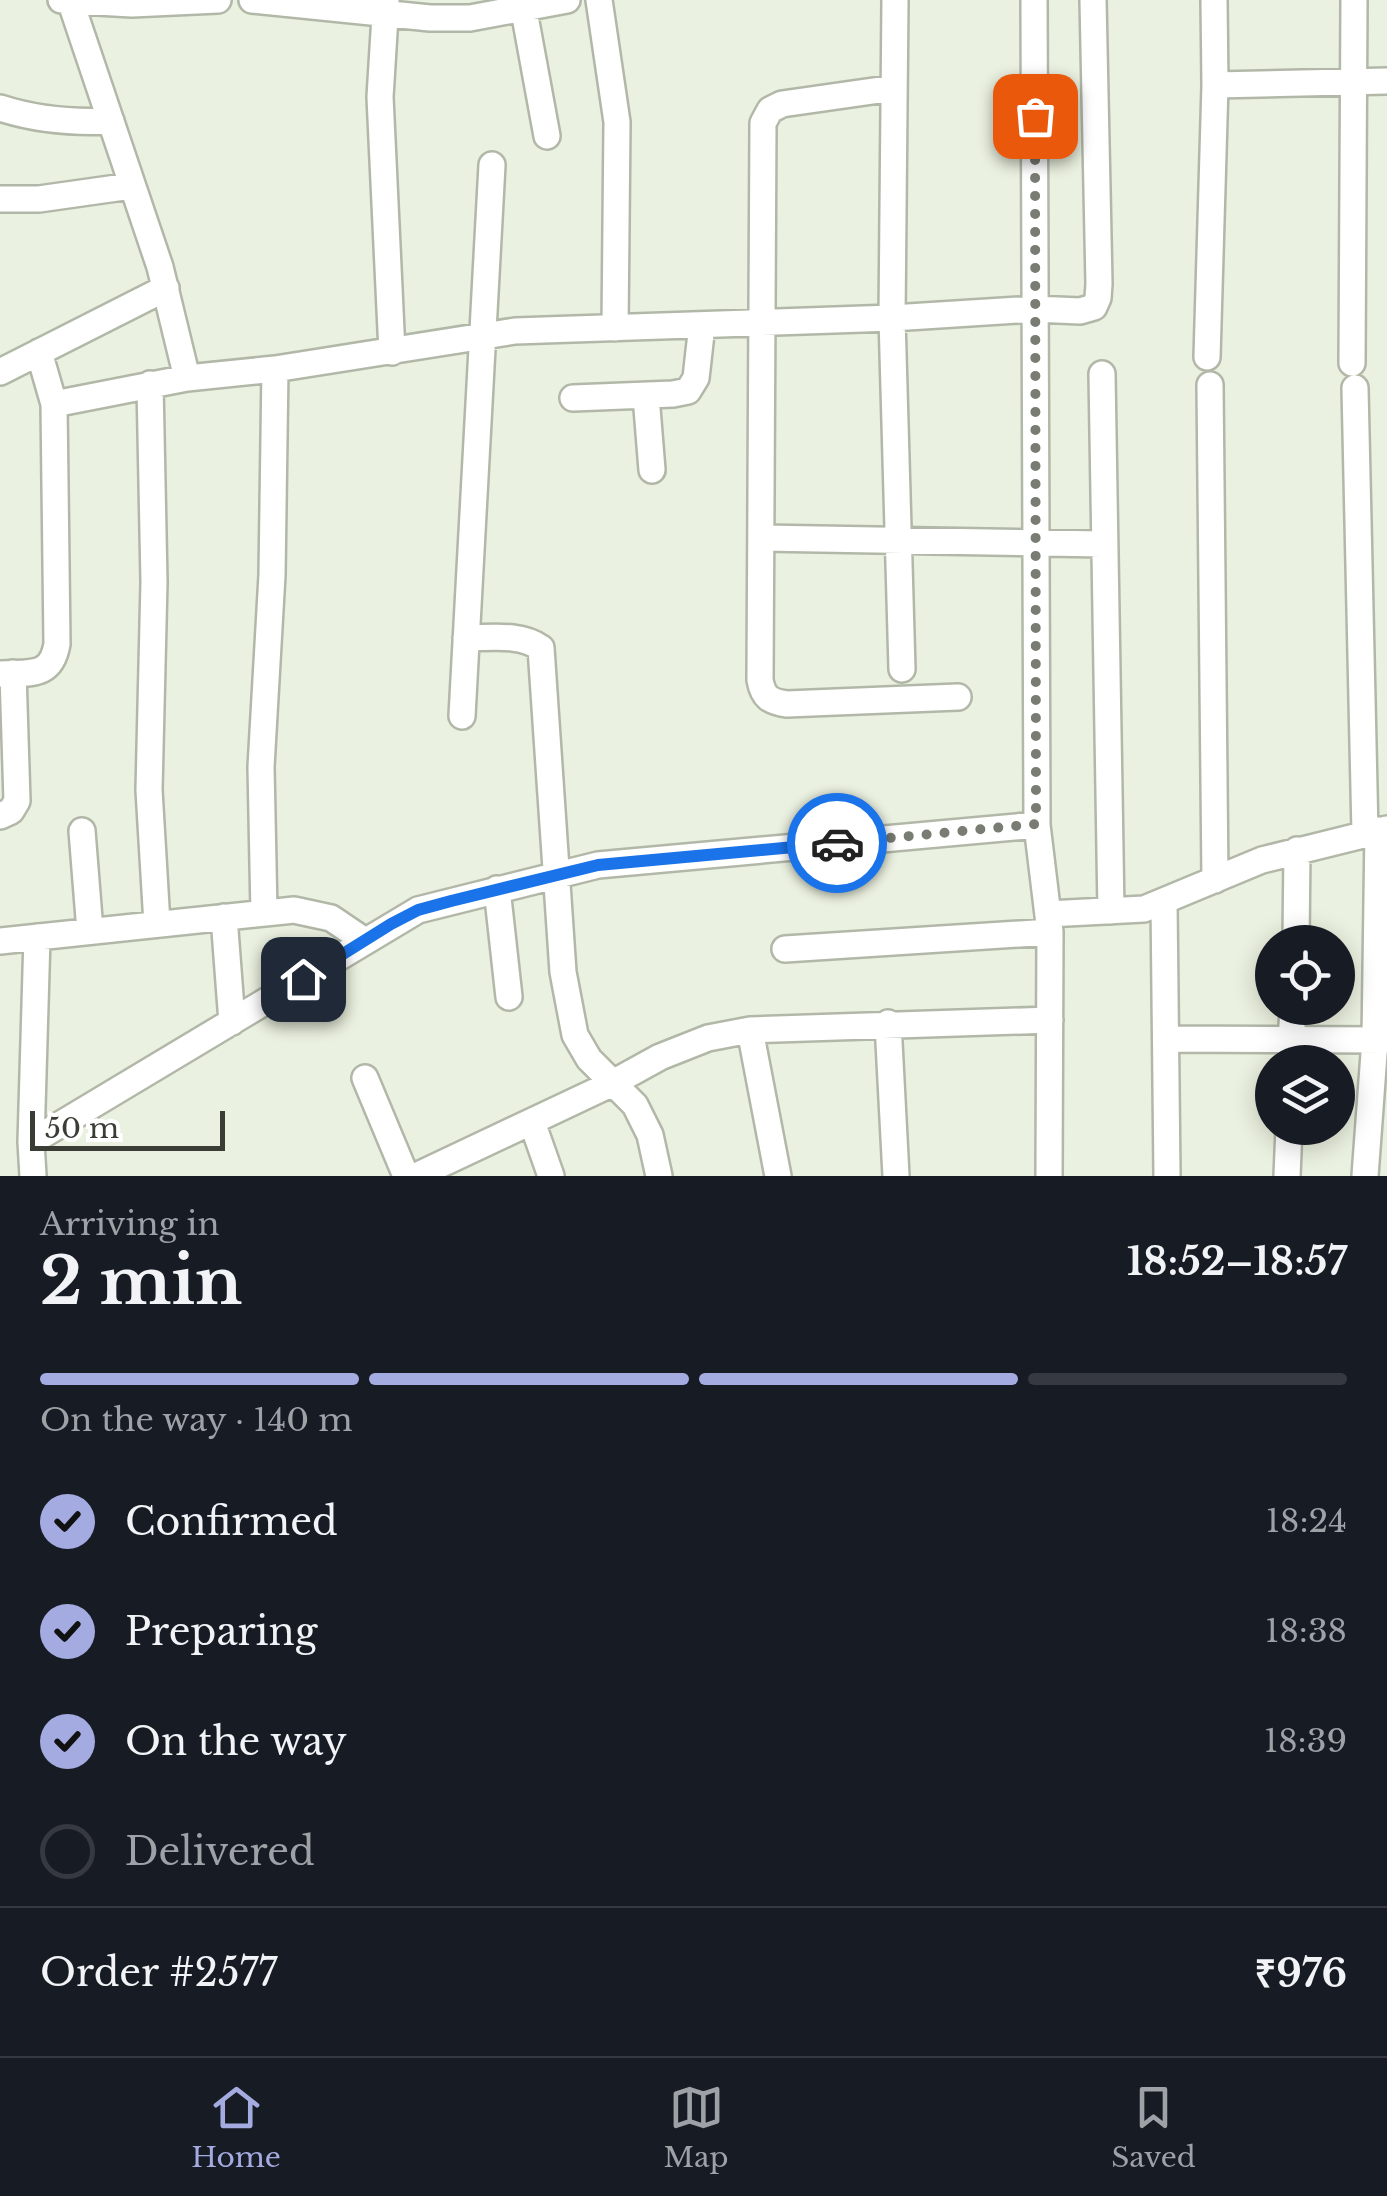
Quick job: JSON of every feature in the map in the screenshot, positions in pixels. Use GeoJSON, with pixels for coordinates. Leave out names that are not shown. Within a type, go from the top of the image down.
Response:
{"type":"FeatureCollection","features":[{"type":"Feature","properties":{"kind":"street"},"geometry":{"type":"LineString","coordinates":[[187,378],[166,288],[67,1],[218,0]]}},
{"type":"Feature","properties":{"kind":"street"},"geometry":{"type":"LineString","coordinates":[[252,0],[386,6],[470,18],[523,5],[567,0]]}},
{"type":"Feature","properties":{"kind":"street"},"geometry":{"type":"LineString","coordinates":[[599,0],[616,122],[614,328]]}},
{"type":"Feature","properties":{"kind":"street"},"geometry":{"type":"LineString","coordinates":[[894,0],[892,318],[902,669]]}},
{"type":"Feature","properties":{"kind":"street"},"geometry":{"type":"LineString","coordinates":[[1034,0],[1036,824],[1049,923],[1050,1176]]}},
{"type":"Feature","properties":{"kind":"street"},"geometry":{"type":"LineString","coordinates":[[54,404],[187,378],[274,369],[515,331],[1036,309],[1080,311],[1094,307],[1098,298],[1093,0]]}},
{"type":"Feature","properties":{"kind":"street"},"geometry":{"type":"LineString","coordinates":[[1208,357],[1214,0]]}},
{"type":"Feature","properties":{"kind":"street"},"geometry":{"type":"LineString","coordinates":[[1354,0],[1354,376],[1376,831],[1381,1040],[1365,1176]]}},
{"type":"Feature","properties":{"kind":"street"},"geometry":{"type":"LineString","coordinates":[[523,5],[547,136]]}},
{"type":"Feature","properties":{"kind":"street"},"geometry":{"type":"LineString","coordinates":[[386,6],[380,97],[392,352]]}},
{"type":"Feature","properties":{"kind":"street"},"geometry":{"type":"LineString","coordinates":[[1215,85],[1387,81]]}},
{"type":"Feature","properties":{"kind":"street"},"geometry":{"type":"LineString","coordinates":[[894,88],[782,104],[770,110],[763,123],[760,680],[762,694],[772,702],[787,704],[958,696]]}},
{"type":"Feature","properties":{"kind":"street"},"geometry":{"type":"LineString","coordinates":[[0,108],[44,120],[111,121]]}},
{"type":"Feature","properties":{"kind":"street"},"geometry":{"type":"LineString","coordinates":[[462,716],[492,166]]}},
{"type":"Feature","properties":{"kind":"street"},"geometry":{"type":"LineString","coordinates":[[0,199],[39,199],[131,186]]}},
{"type":"Feature","properties":{"kind":"street"},"geometry":{"type":"LineString","coordinates":[[0,372],[166,288]]}},
{"type":"Feature","properties":{"kind":"street"},"geometry":{"type":"LineString","coordinates":[[574,398],[688,391],[696,378],[702,324]]}},
{"type":"Feature","properties":{"kind":"street"},"geometry":{"type":"LineString","coordinates":[[0,816],[12,810],[16,801],[6,673],[48,668],[57,644],[54,404],[40,352]]}},
{"type":"Feature","properties":{"kind":"street"},"geometry":{"type":"LineString","coordinates":[[264,912],[262,732],[271,611],[274,369]]}},
{"type":"Feature","properties":{"kind":"street"},"geometry":{"type":"LineString","coordinates":[[1102,374],[1111,911]]}},
{"type":"Feature","properties":{"kind":"street"},"geometry":{"type":"LineString","coordinates":[[150,384],[154,582],[149,790],[157,924]]}},
{"type":"Feature","properties":{"kind":"street"},"geometry":{"type":"LineString","coordinates":[[1210,386],[1215,880]]}},
{"type":"Feature","properties":{"kind":"street"},"geometry":{"type":"LineString","coordinates":[[646,396],[652,470]]}},
{"type":"Feature","properties":{"kind":"street"},"geometry":{"type":"LineString","coordinates":[[761,538],[1103,544]]}},
{"type":"Feature","properties":{"kind":"street"},"geometry":{"type":"LineString","coordinates":[[466,638],[514,638],[531,641],[541,648],[563,972],[575,1035],[589,1059],[635,1106],[650,1136],[659,1176]]}},
{"type":"Feature","properties":{"kind":"street"},"geometry":{"type":"LineString","coordinates":[[31,1142],[418,910],[598,865],[1036,824]]}},
{"type":"Feature","properties":{"kind":"street"},"geometry":{"type":"LineString","coordinates":[[82,831],[90,931]]}},
{"type":"Feature","properties":{"kind":"street"},"geometry":{"type":"LineString","coordinates":[[785,948],[1049,923],[1144,908],[1297,850],[1376,831]]}},
{"type":"Feature","properties":{"kind":"street"},"geometry":{"type":"LineString","coordinates":[[1296,925],[1297,850]]}},
{"type":"Feature","properties":{"kind":"street"},"geometry":{"type":"LineString","coordinates":[[497,889],[509,997]]}},
{"type":"Feature","properties":{"kind":"street"},"geometry":{"type":"LineString","coordinates":[[1164,902],[1168,1176]]}},
{"type":"Feature","properties":{"kind":"street"},"geometry":{"type":"LineString","coordinates":[[0,941],[264,912],[312,912],[331,918],[365,941]]}},
{"type":"Feature","properties":{"kind":"street"},"geometry":{"type":"LineString","coordinates":[[224,917],[232,1022]]}},
{"type":"Feature","properties":{"kind":"street"},"geometry":{"type":"LineString","coordinates":[[33,1176],[38,937]]}},
{"type":"Feature","properties":{"kind":"street"},"geometry":{"type":"LineString","coordinates":[[416,1176],[708,1038],[750,1030],[1050,1020]]}},
{"type":"Feature","properties":{"kind":"street"},"geometry":{"type":"LineString","coordinates":[[888,1023],[896,1176]]}},
{"type":"Feature","properties":{"kind":"street"},"geometry":{"type":"LineString","coordinates":[[750,1030],[778,1176]]}},
{"type":"Feature","properties":{"kind":"street"},"geometry":{"type":"LineString","coordinates":[[1166,1039],[1255,1048]]}},
{"type":"Feature","properties":{"kind":"street"},"geometry":{"type":"LineString","coordinates":[[1340,1045],[1381,1040]]}},
{"type":"Feature","properties":{"kind":"street"},"geometry":{"type":"LineString","coordinates":[[365,1078],[406,1176]]}},
{"type":"Feature","properties":{"kind":"street"},"geometry":{"type":"LineString","coordinates":[[532,1122],[551,1176]]}},
{"type":"Feature","properties":{"kind":"street"},"geometry":{"type":"LineString","coordinates":[[1287,1176],[1288,1145]]}},
{"type":"Feature","properties":{"kind":"way so far"},"geometry":{"type":"LineString","coordinates":[[837,843],[1036,824],[1035,116]]}},
{"type":"Feature","properties":{"kind":"route"},"geometry":{"type":"LineString","coordinates":[[303,979],[391,924],[418,910],[451,901],[598,865],[837,843]]}}]}
